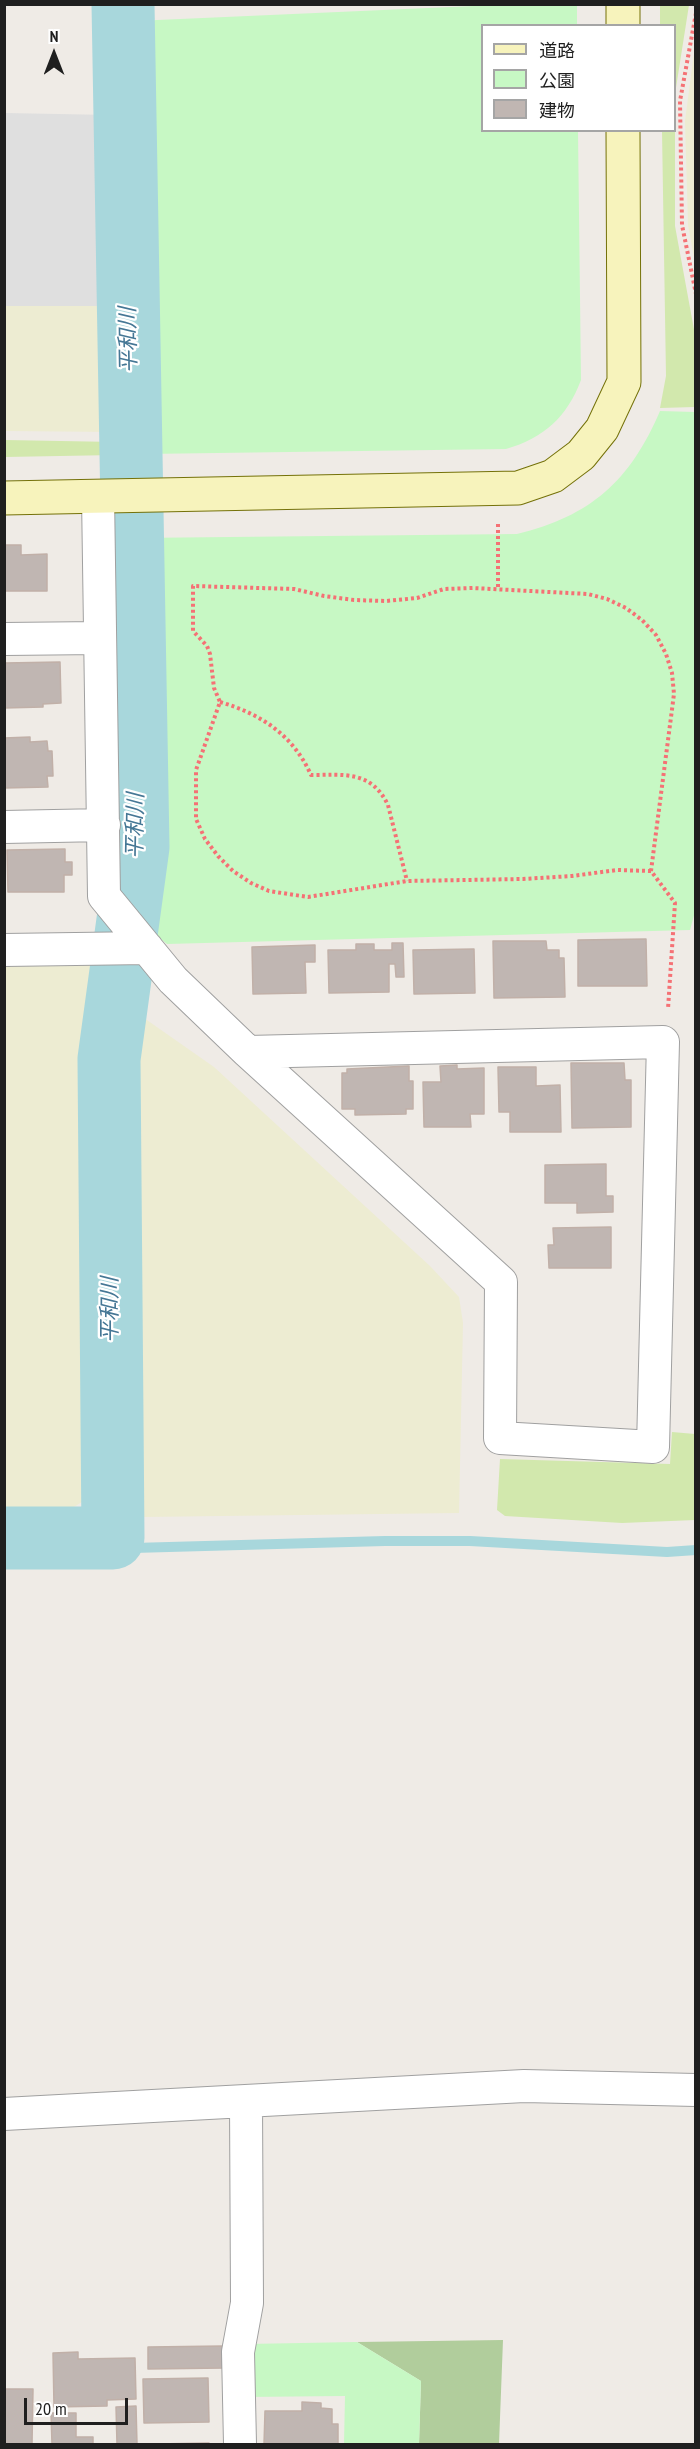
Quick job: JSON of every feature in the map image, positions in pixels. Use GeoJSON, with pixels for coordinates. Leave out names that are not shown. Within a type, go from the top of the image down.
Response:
{"type":"FeatureCollection","features":[{"type":"Feature","properties":{"kind":"street"},"geometry":{"type":"LineString","coordinates":[[622,4],[623,24]]}},
{"type":"Feature","properties":{"kind":"street"},"geometry":{"type":"LineString","coordinates":[[4,498],[518,488],[553,476],[581,455],[602,429],[624,381],[623,132]]}},
{"type":"Feature","properties":{"kind":"street"},"geometry":{"type":"LineString","coordinates":[[98,496],[104,896],[173,980],[248,1052],[501,1282],[500,1438],[653,1447],[663,1042],[248,1052]]}},
{"type":"Feature","properties":{"kind":"street"},"geometry":{"type":"LineString","coordinates":[[4,639],[99,638]]}},
{"type":"Feature","properties":{"kind":"street"},"geometry":{"type":"LineString","coordinates":[[4,827],[104,825]]}},
{"type":"Feature","properties":{"kind":"street"},"geometry":{"type":"LineString","coordinates":[[4,950],[147,948]]}},
{"type":"Feature","properties":{"kind":"street"},"geometry":{"type":"LineString","coordinates":[[4,2114],[524,2085],[696,2090]]}},
{"type":"Feature","properties":{"kind":"street"},"geometry":{"type":"LineString","coordinates":[[240,2445],[238,2352],[247,2304],[246,2102]]}},
{"type":"Feature","properties":{"kind":"path"},"geometry":{"type":"LineString","coordinates":[[696,13],[680,101],[682,225],[696,294]]}},
{"type":"Feature","properties":{"kind":"path"},"geometry":{"type":"LineString","coordinates":[[498,524],[498,589]]}},
{"type":"Feature","properties":{"kind":"path"},"geometry":{"type":"LineString","coordinates":[[651,871],[618,870],[523,879],[407,881],[327,895],[288,895],[269,891],[251,883],[225,864],[205,839],[196,819],[196,770],[219,702],[214,688],[210,654],[207,646],[193,631],[193,586],[294,589],[324,596],[386,601],[417,598],[444,589],[498,589],[588,594],[626,608],[642,620],[656,635],[666,654],[672,673],[674,694],[651,871],[675,903],[668,1023],[663,1042]]}},
{"type":"Feature","properties":{"kind":"path"},"geometry":{"type":"LineString","coordinates":[[219,702],[235,707],[282,733],[303,759],[310,775],[352,775],[374,785],[383,794],[388,805],[407,881]]}},
{"type":"Feature","properties":{"kind":"green space"},"geometry":{"type":"Polygon","coordinates":[[[496,5],[577,5],[577,24],[481,24],[481,132],[578,132],[581,380],[569,405],[561,415],[532,439],[506,449],[145,454],[135,21],[496,5]]]}},
{"type":"Feature","properties":{"kind":"green space"},"geometry":{"type":"Polygon","coordinates":[[[660,5],[689,5],[676,88],[676,24],[660,24],[660,5]]]}},
{"type":"Feature","properties":{"kind":"green space"},"geometry":{"type":"Polygon","coordinates":[[[695,45],[695,263],[688,225],[685,121],[695,45]]]}},
{"type":"Feature","properties":{"kind":"green space"},"geometry":{"type":"Polygon","coordinates":[[[662,132],[675,132],[675,226],[695,335],[695,407],[660,408],[666,376],[662,132]]]}},
{"type":"Feature","properties":{"kind":"green space"},"geometry":{"type":"Polygon","coordinates":[[[5,306],[115,306],[116,432],[5,431],[5,306]]]}},
{"type":"Feature","properties":{"kind":"green space"},"geometry":{"type":"Polygon","coordinates":[[[660,411],[695,412],[696,908],[690,930],[167,944],[157,936],[148,557],[117,556],[134,538],[517,534],[566,517],[587,506],[605,492],[635,457],[660,411]]]}},
{"type":"Feature","properties":{"kind":"green space"},"geometry":{"type":"Polygon","coordinates":[[[5,440],[116,442],[115,455],[5,457],[5,440]]]}},
{"type":"Feature","properties":{"kind":"green space"},"geometry":{"type":"Polygon","coordinates":[[[4,962],[101,962],[89,1054],[89,1487],[85,1500],[66,1512],[5,1512],[4,962]]]}},
{"type":"Feature","properties":{"kind":"green space"},"geometry":{"type":"Polygon","coordinates":[[[144,1018],[214,1067],[430,1266],[459,1297],[463,1323],[459,1513],[143,1517],[140,1530],[133,1530],[130,1065],[136,1025],[144,1018]]]}},
{"type":"Feature","properties":{"kind":"green space"},"geometry":{"type":"Polygon","coordinates":[[[672,1432],[695,1434],[695,1520],[622,1523],[505,1516],[497,1510],[500,1459],[670,1464],[672,1432]]]}},
{"type":"Feature","properties":{"kind":"green space"},"geometry":{"type":"Polygon","coordinates":[[[503,2340],[499,2444],[419,2444],[421,2381],[357,2342],[503,2340]]]}},
{"type":"Feature","properties":{"kind":"green space"},"geometry":{"type":"Polygon","coordinates":[[[357,2342],[421,2381],[419,2444],[344,2444],[345,2396],[244,2397],[246,2344],[357,2342]]]}},
{"type":"Feature","properties":{"kind":"shaded area"},"geometry":{"type":"Polygon","coordinates":[[[5,113],[111,115],[115,306],[5,306],[5,113]]]}},
{"type":"Feature","properties":{"kind":"building"},"geometry":{"type":"Polygon","coordinates":[[[4,545],[21,545],[21,555],[47,554],[47,591],[4,591],[4,545]]]}},
{"type":"Feature","properties":{"kind":"building"},"geometry":{"type":"Polygon","coordinates":[[[60,662],[61,703],[43,704],[43,707],[4,708],[4,663],[60,662]]]}},
{"type":"Feature","properties":{"kind":"building"},"geometry":{"type":"Polygon","coordinates":[[[30,737],[30,742],[47,741],[48,751],[52,751],[53,776],[47,776],[48,787],[4,788],[4,738],[30,737]]]}},
{"type":"Feature","properties":{"kind":"building"},"geometry":{"type":"Polygon","coordinates":[[[65,849],[65,862],[72,862],[72,875],[64,875],[64,892],[8,892],[7,850],[65,849]]]}},
{"type":"Feature","properties":{"kind":"building"},"geometry":{"type":"Polygon","coordinates":[[[646,939],[647,986],[578,986],[578,940],[646,939]]]}},
{"type":"Feature","properties":{"kind":"building"},"geometry":{"type":"Polygon","coordinates":[[[493,941],[546,941],[547,950],[559,950],[559,958],[564,958],[565,997],[494,998],[493,941]]]}},
{"type":"Feature","properties":{"kind":"building"},"geometry":{"type":"Polygon","coordinates":[[[392,943],[403,943],[404,977],[396,977],[395,964],[389,964],[389,992],[329,993],[328,950],[356,950],[356,944],[374,944],[374,950],[392,950],[392,943]]]}},
{"type":"Feature","properties":{"kind":"building"},"geometry":{"type":"Polygon","coordinates":[[[315,945],[315,962],[305,962],[306,993],[253,994],[252,947],[315,945]]]}},
{"type":"Feature","properties":{"kind":"building"},"geometry":{"type":"Polygon","coordinates":[[[474,949],[475,993],[414,994],[413,950],[474,949]]]}},
{"type":"Feature","properties":{"kind":"building"},"geometry":{"type":"Polygon","coordinates":[[[571,1063],[624,1063],[625,1080],[631,1080],[631,1127],[572,1128],[571,1063]]]}},
{"type":"Feature","properties":{"kind":"building"},"geometry":{"type":"Polygon","coordinates":[[[457,1065],[457,1069],[484,1068],[484,1114],[470,1114],[471,1127],[424,1127],[423,1082],[441,1082],[440,1066],[457,1065]]]}},
{"type":"Feature","properties":{"kind":"building"},"geometry":{"type":"Polygon","coordinates":[[[409,1066],[409,1081],[413,1081],[413,1109],[406,1109],[406,1114],[355,1115],[355,1109],[342,1109],[342,1073],[347,1073],[347,1069],[409,1066]]]}},
{"type":"Feature","properties":{"kind":"building"},"geometry":{"type":"Polygon","coordinates":[[[498,1067],[536,1067],[536,1086],[560,1085],[561,1132],[510,1132],[510,1112],[499,1112],[498,1067]]]}},
{"type":"Feature","properties":{"kind":"building"},"geometry":{"type":"Polygon","coordinates":[[[606,1164],[606,1196],[613,1196],[613,1212],[577,1213],[577,1203],[545,1203],[545,1165],[606,1164]]]}},
{"type":"Feature","properties":{"kind":"building"},"geometry":{"type":"Polygon","coordinates":[[[611,1227],[611,1268],[549,1268],[548,1245],[554,1245],[553,1228],[611,1227]]]}},
{"type":"Feature","properties":{"kind":"building"},"geometry":{"type":"Polygon","coordinates":[[[223,2346],[224,2368],[148,2369],[148,2347],[223,2346]]]}},
{"type":"Feature","properties":{"kind":"building"},"geometry":{"type":"Polygon","coordinates":[[[78,2352],[78,2359],[135,2358],[136,2399],[107,2400],[107,2406],[54,2407],[53,2353],[78,2352]]]}},
{"type":"Feature","properties":{"kind":"building"},"geometry":{"type":"Polygon","coordinates":[[[208,2378],[209,2422],[144,2423],[143,2379],[208,2378]]]}},
{"type":"Feature","properties":{"kind":"building"},"geometry":{"type":"Polygon","coordinates":[[[4,2389],[33,2389],[32,2444],[4,2444],[4,2389]]]}},
{"type":"Feature","properties":{"kind":"building"},"geometry":{"type":"Polygon","coordinates":[[[302,2402],[321,2403],[321,2408],[332,2409],[332,2424],[338,2424],[338,2444],[264,2444],[265,2411],[302,2411],[302,2402]]]}},
{"type":"Feature","properties":{"kind":"building"},"geometry":{"type":"Polygon","coordinates":[[[136,2406],[137,2444],[117,2444],[116,2407],[136,2406]]]}},
{"type":"Feature","properties":{"kind":"building"},"geometry":{"type":"Polygon","coordinates":[[[51,2413],[76,2413],[76,2437],[93,2437],[93,2444],[52,2444],[51,2413]]]}},
{"type":"Feature","properties":{"kind":"building"},"geometry":{"type":"Polygon","coordinates":[[[209,2443],[209,2444],[156,2444],[209,2443]]]}},
{"type":"Feature","properties":{"kind":"waterway","name":"平和川"},"geometry":{"type":"LineString","coordinates":[[4,1538],[113,1538],[109,1059],[138,847],[123,4]]}},
{"type":"Feature","properties":{"kind":"waterway"},"geometry":{"type":"LineString","coordinates":[[113,1538],[133,1548],[470,1541],[667,1552],[696,1550]]}}]}
